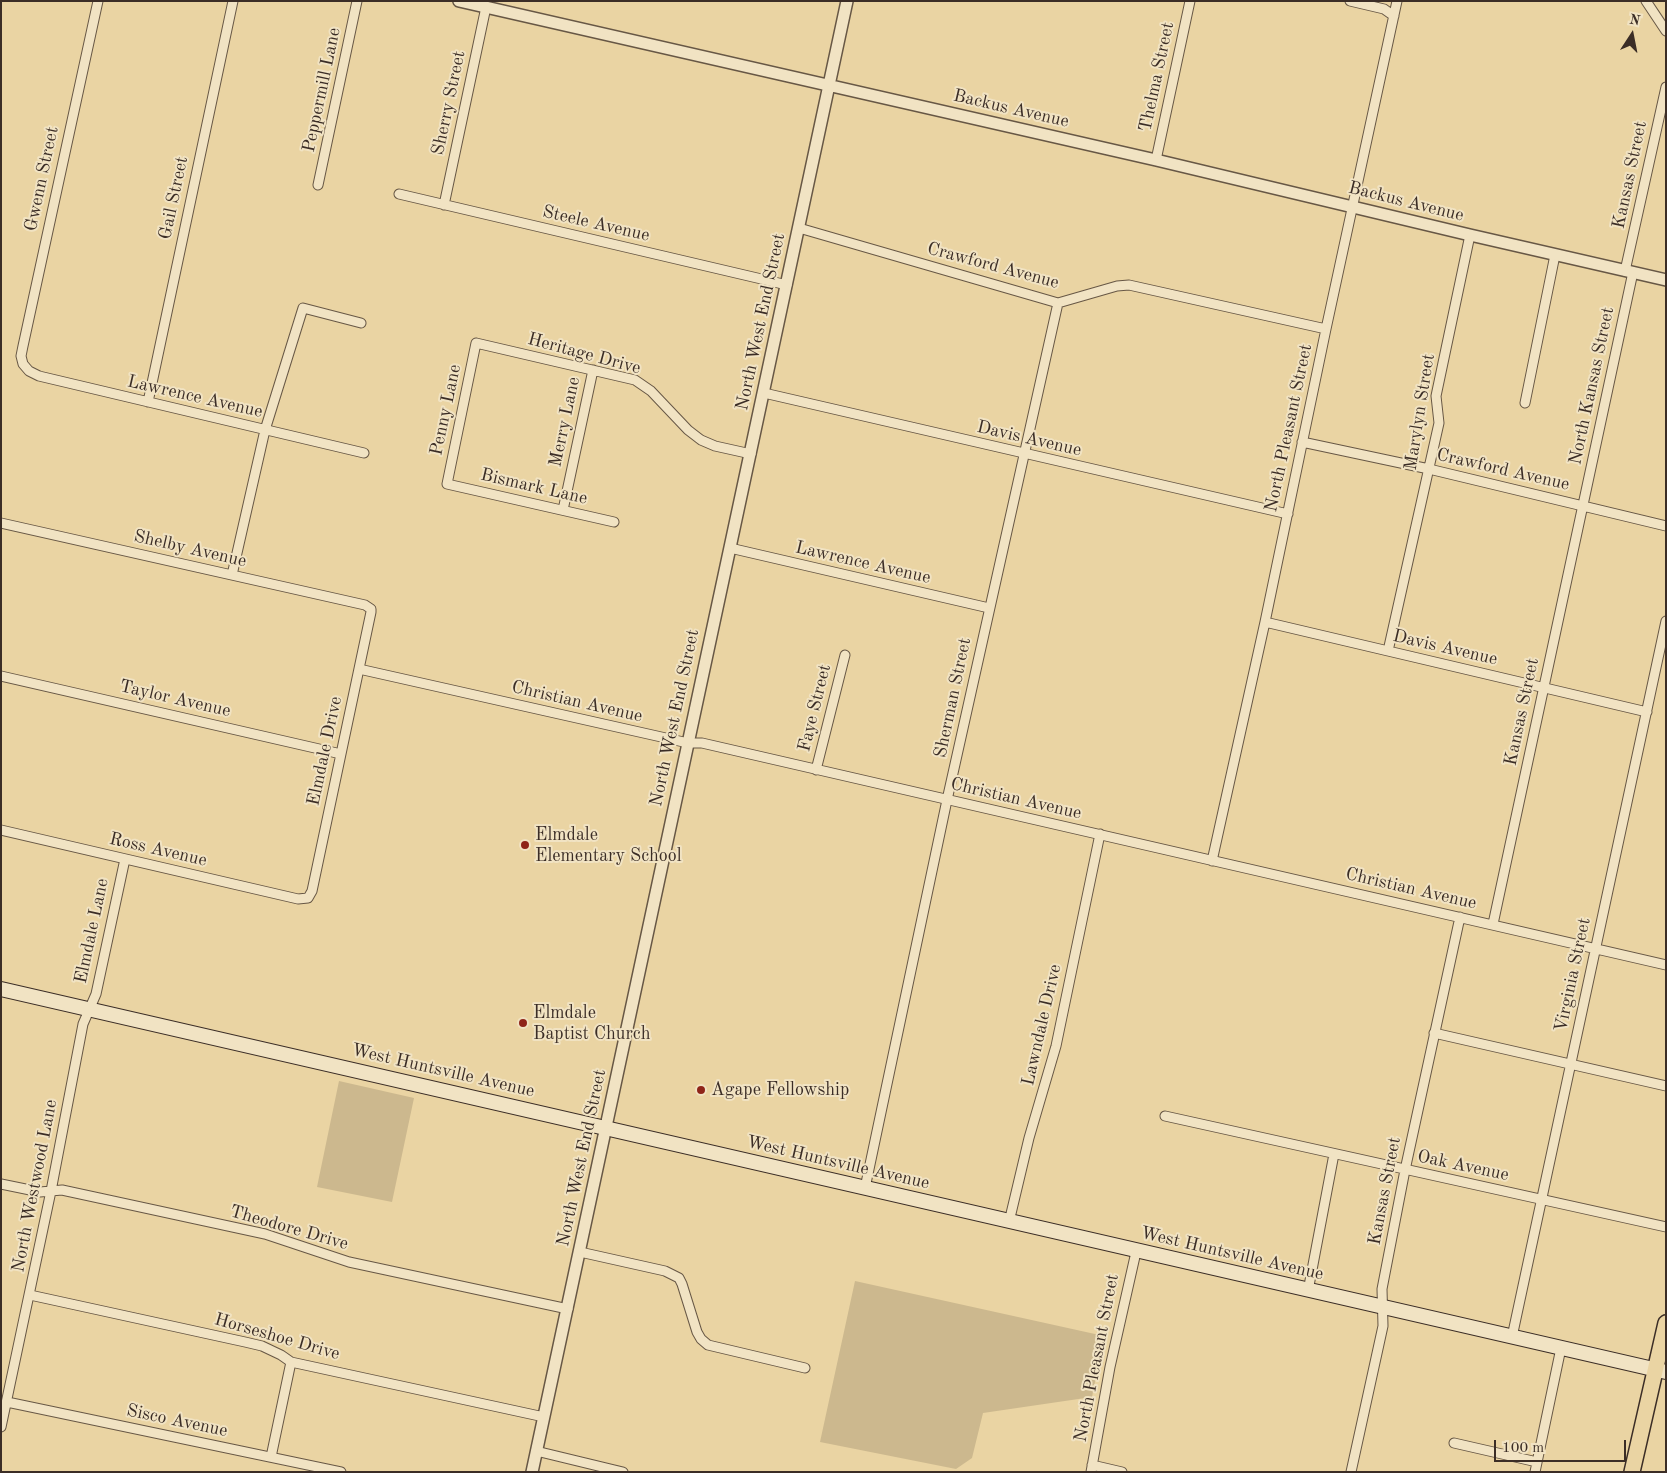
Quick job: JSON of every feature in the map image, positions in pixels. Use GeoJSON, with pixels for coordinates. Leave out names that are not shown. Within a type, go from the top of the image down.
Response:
{"type":"FeatureCollection","features":[{"type":"Feature","properties":{"kind":"main road","name":"West Huntsville Avenue"},"geometry":{"type":"LineString","coordinates":[[1,989],[1136,1252],[1661,1371]]}},
{"type":"Feature","properties":{"kind":"main road"},"geometry":{"type":"LineString","coordinates":[[1632,1472],[1661,1371],[1666,1323]]}},
{"type":"Feature","properties":{"kind":"street","name":"Gwenn Street"},"geometry":{"type":"LineString","coordinates":[[23,364],[21,356],[23,346],[98,1]]}},
{"type":"Feature","properties":{"kind":"street","name":"Gail Street"},"geometry":{"type":"LineString","coordinates":[[148,402],[232,1]]}},
{"type":"Feature","properties":{"kind":"street","name":"Peppermill Lane"},"geometry":{"type":"LineString","coordinates":[[318,185],[357,1]]}},
{"type":"Feature","properties":{"kind":"street","name":"Backus Avenue"},"geometry":{"type":"LineString","coordinates":[[459,1],[1156,160],[1666,280]]}},
{"type":"Feature","properties":{"kind":"street","name":"North West End Street"},"geometry":{"type":"LineString","coordinates":[[532,1472],[847,1]]}},
{"type":"Feature","properties":{"kind":"street","name":"Thelma Street"},"geometry":{"type":"LineString","coordinates":[[1156,160],[1190,1]]}},
{"type":"Feature","properties":{"kind":"street"},"geometry":{"type":"LineString","coordinates":[[1350,1],[1384,9],[1394,16]]}},
{"type":"Feature","properties":{"kind":"street","name":"North Pleasant Street"},"geometry":{"type":"LineString","coordinates":[[1212,861],[1398,1]]}},
{"type":"Feature","properties":{"kind":"street"},"geometry":{"type":"LineString","coordinates":[[1646,1],[1666,31]]}},
{"type":"Feature","properties":{"kind":"street","name":"Sherry Street"},"geometry":{"type":"LineString","coordinates":[[444,205],[486,7]]}},
{"type":"Feature","properties":{"kind":"street","name":"Kansas Street"},"geometry":{"type":"LineString","coordinates":[[1629,271],[1666,87]]}},
{"type":"Feature","properties":{"kind":"street","name":"Steele Avenue"},"geometry":{"type":"LineString","coordinates":[[399,194],[787,285]]}},
{"type":"Feature","properties":{"kind":"street","name":"Crawford Avenue"},"geometry":{"type":"LineString","coordinates":[[799,228],[1058,303],[1117,286],[1129,285],[1326,330]]}},
{"type":"Feature","properties":{"kind":"street","name":"Marylyn Street"},"geometry":{"type":"LineString","coordinates":[[1388,651],[1439,423],[1436,396],[1470,235]]}},
{"type":"Feature","properties":{"kind":"street"},"geometry":{"type":"LineString","coordinates":[[1525,403],[1555,255]]}},
{"type":"Feature","properties":{"kind":"street","name":"North Kansas Street"},"geometry":{"type":"LineString","coordinates":[[1583,506],[1629,271]]}},
{"type":"Feature","properties":{"kind":"street","name":"Sherman Street"},"geometry":{"type":"LineString","coordinates":[[865,1188],[947,800],[1058,303]]}},
{"type":"Feature","properties":{"kind":"street"},"geometry":{"type":"LineString","coordinates":[[232,575],[265,430],[302,308],[361,323]]}},
{"type":"Feature","properties":{"kind":"street","name":"Heritage Drive"},"geometry":{"type":"LineString","coordinates":[[476,343],[635,380],[651,391],[688,430],[701,440],[715,446],[751,454]]}},
{"type":"Feature","properties":{"kind":"street","name":"Penny Lane"},"geometry":{"type":"LineString","coordinates":[[447,484],[476,343]]}},
{"type":"Feature","properties":{"kind":"street","name":"Lawrence Avenue"},"geometry":{"type":"LineString","coordinates":[[23,364],[29,371],[39,376],[364,453]]}},
{"type":"Feature","properties":{"kind":"street","name":"Merry Lane"},"geometry":{"type":"LineString","coordinates":[[563,510],[593,370]]}},
{"type":"Feature","properties":{"kind":"street","name":"Davis Avenue"},"geometry":{"type":"LineString","coordinates":[[764,393],[1288,514]]}},
{"type":"Feature","properties":{"kind":"street","name":"Crawford Avenue"},"geometry":{"type":"LineString","coordinates":[[1302,442],[1428,469],[1666,526]]}},
{"type":"Feature","properties":{"kind":"street","name":"Bismark Lane"},"geometry":{"type":"LineString","coordinates":[[447,484],[614,522]]}},
{"type":"Feature","properties":{"kind":"street","name":"Kansas Street"},"geometry":{"type":"LineString","coordinates":[[1493,924],[1583,506]]}},
{"type":"Feature","properties":{"kind":"street","name":"Shelby Avenue"},"geometry":{"type":"LineString","coordinates":[[1,522],[365,605],[371,609]]}},
{"type":"Feature","properties":{"kind":"street","name":"Lawrence Avenue"},"geometry":{"type":"LineString","coordinates":[[730,548],[989,608]]}},
{"type":"Feature","properties":{"kind":"street","name":"Elmdale Drive"},"geometry":{"type":"LineString","coordinates":[[308,898],[312,891],[371,609]]}},
{"type":"Feature","properties":{"kind":"street","name":"Virginia Street"},"geometry":{"type":"LineString","coordinates":[[1512,1337],[1666,620]]}},
{"type":"Feature","properties":{"kind":"street","name":"Davis Avenue"},"geometry":{"type":"LineString","coordinates":[[1265,622],[1647,712]]}},
{"type":"Feature","properties":{"kind":"street","name":"Faye Street"},"geometry":{"type":"LineString","coordinates":[[816,770],[845,654]]}},
{"type":"Feature","properties":{"kind":"street","name":"Christian Avenue"},"geometry":{"type":"LineString","coordinates":[[359,669],[688,743],[702,743],[1666,964]]}},
{"type":"Feature","properties":{"kind":"street","name":"Taylor Avenue"},"geometry":{"type":"LineString","coordinates":[[1,676],[341,754]]}},
{"type":"Feature","properties":{"kind":"street","name":"Ross Avenue"},"geometry":{"type":"LineString","coordinates":[[1,830],[298,899],[308,898]]}},
{"type":"Feature","properties":{"kind":"street","name":"Lawndale Drive"},"geometry":{"type":"LineString","coordinates":[[1009,1222],[1029,1138],[1056,1046],[1100,834]]}},
{"type":"Feature","properties":{"kind":"street","name":"Elmdale Lane"},"geometry":{"type":"LineString","coordinates":[[89,1009],[96,994],[124,859]]}},
{"type":"Feature","properties":{"kind":"street","name":"Kansas Street"},"geometry":{"type":"LineString","coordinates":[[1351,1472],[1383,1326],[1382,1289],[1405,1170],[1460,917]]}},
{"type":"Feature","properties":{"kind":"street","name":"North Westwood Lane"},"geometry":{"type":"LineString","coordinates":[[1,1427],[30,1295],[83,1024],[89,1009]]}},
{"type":"Feature","properties":{"kind":"street"},"geometry":{"type":"LineString","coordinates":[[1434,1033],[1666,1086]]}},
{"type":"Feature","properties":{"kind":"street","name":"Oak Avenue"},"geometry":{"type":"LineString","coordinates":[[1165,1116],[1666,1227]]}},
{"type":"Feature","properties":{"kind":"street"},"geometry":{"type":"LineString","coordinates":[[1308,1291],[1334,1154]]}},
{"type":"Feature","properties":{"kind":"street","name":"Theodore Drive"},"geometry":{"type":"LineString","coordinates":[[1,1184],[40,1192],[62,1190],[265,1234],[349,1262],[568,1309]]}},
{"type":"Feature","properties":{"kind":"street"},"geometry":{"type":"LineString","coordinates":[[580,1252],[665,1271],[679,1278],[697,1332],[708,1345],[804,1368]]}},
{"type":"Feature","properties":{"kind":"street","name":"North Pleasant Street"},"geometry":{"type":"LineString","coordinates":[[1091,1468],[1110,1367],[1136,1252]]}},
{"type":"Feature","properties":{"kind":"street","name":"Horseshoe Drive"},"geometry":{"type":"LineString","coordinates":[[30,1295],[262,1346],[281,1355],[290,1362],[544,1417]]}},
{"type":"Feature","properties":{"kind":"street"},"geometry":{"type":"LineString","coordinates":[[1535,1472],[1561,1348]]}},
{"type":"Feature","properties":{"kind":"street"},"geometry":{"type":"LineString","coordinates":[[271,1457],[290,1362]]}},
{"type":"Feature","properties":{"kind":"street","name":"Sisco Avenue"},"geometry":{"type":"LineString","coordinates":[[7,1402],[341,1472]]}},
{"type":"Feature","properties":{"kind":"street"},"geometry":{"type":"LineString","coordinates":[[1454,1443],[1537,1462]]}},
{"type":"Feature","properties":{"kind":"street"},"geometry":{"type":"LineString","coordinates":[[536,1451],[623,1472]]}},
{"type":"Feature","properties":{"kind":"street"},"geometry":{"type":"LineString","coordinates":[[1091,1468],[1122,1472]]}},
{"type":"Feature","properties":{"kind":"shaded area"},"geometry":{"type":"Polygon","coordinates":[[[339,1081],[414,1098],[392,1202],[317,1187],[339,1081]]]}},
{"type":"Feature","properties":{"kind":"shaded area"},"geometry":{"type":"Polygon","coordinates":[[[855,1281],[1104,1336],[1092,1397],[983,1413],[972,1458],[956,1469],[820,1442],[855,1281]]]}},
{"type":"Feature","properties":{"kind":"place","name":"Elmdale Elementary School"},"geometry":{"type":"Point","coordinates":[525,845]}},
{"type":"Feature","properties":{"kind":"place","name":"Elmdale Baptist Church"},"geometry":{"type":"Point","coordinates":[523,1023]}},
{"type":"Feature","properties":{"kind":"place","name":"Agape Fellowship"},"geometry":{"type":"Point","coordinates":[701,1090]}}]}
